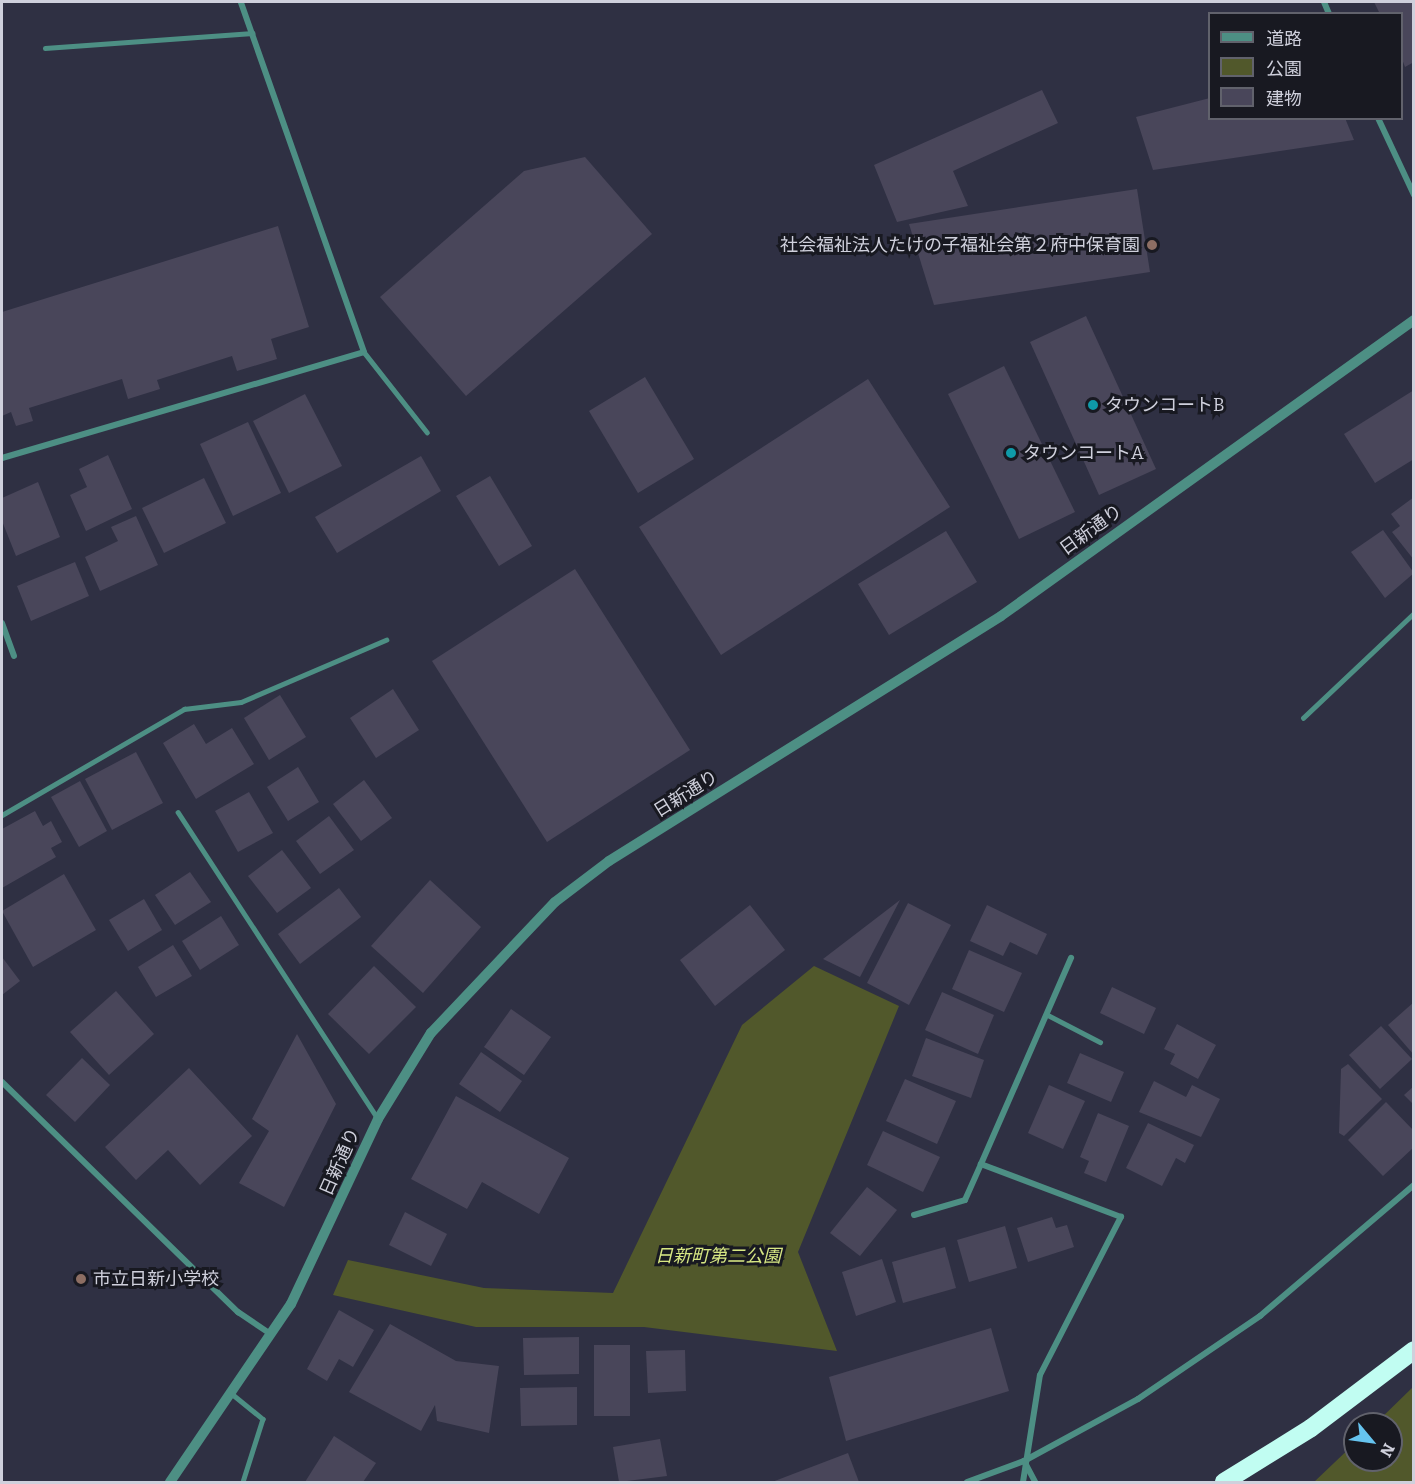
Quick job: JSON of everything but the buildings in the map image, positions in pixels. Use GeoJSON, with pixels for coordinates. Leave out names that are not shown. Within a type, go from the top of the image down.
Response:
{"type":"FeatureCollection","features":[{"type":"Feature","properties":{"kind":"highway"},"geometry":{"type":"LineString","coordinates":[[1224,1482],[1311,1428],[1413,1350]]}},
{"type":"Feature","properties":{"kind":"street"},"geometry":{"type":"LineString","coordinates":[[2,458],[364,352],[241,2]]}},
{"type":"Feature","properties":{"kind":"street"},"geometry":{"type":"LineString","coordinates":[[1379,120],[1413,195]]}},
{"type":"Feature","properties":{"kind":"street","name":"日新通り"},"geometry":{"type":"LineString","coordinates":[[170,1482],[271,1334],[311,1267],[378,1119],[463,994],[573,888],[1001,616],[1413,320]]}},
{"type":"Feature","properties":{"kind":"street"},"geometry":{"type":"LineString","coordinates":[[2,622],[14,656]]}},
{"type":"Feature","properties":{"kind":"street"},"geometry":{"type":"LineString","coordinates":[[914,1215],[965,1200],[1071,958]]}},
{"type":"Feature","properties":{"kind":"street"},"geometry":{"type":"LineString","coordinates":[[2,1082],[238,1312],[271,1334]]}},
{"type":"Feature","properties":{"kind":"street"},"geometry":{"type":"LineString","coordinates":[[981,1164],[1121,1217],[1040,1375],[1024,1461],[1023,1482]]}},
{"type":"Feature","properties":{"kind":"street"},"geometry":{"type":"LineString","coordinates":[[967,1482],[1024,1461],[1138,1399],[1260,1316],[1413,1185]]}},
{"type":"Feature","properties":{"kind":"street"},"geometry":{"type":"LineString","coordinates":[[1024,1461],[1035,1482]]}},
{"type":"Feature","properties":{"kind":"lane"},"geometry":{"type":"LineString","coordinates":[[45,48],[252,33]]}},
{"type":"Feature","properties":{"kind":"lane"},"geometry":{"type":"LineString","coordinates":[[364,352],[427,432]]}},
{"type":"Feature","properties":{"kind":"lane"},"geometry":{"type":"LineString","coordinates":[[1303,718],[1413,613]]}},
{"type":"Feature","properties":{"kind":"lane"},"geometry":{"type":"LineString","coordinates":[[2,815],[184,709],[241,702],[386,639]]}},
{"type":"Feature","properties":{"kind":"lane"},"geometry":{"type":"LineString","coordinates":[[178,812],[378,1119]]}},
{"type":"Feature","properties":{"kind":"lane"},"geometry":{"type":"LineString","coordinates":[[1046,1014],[1100,1042]]}},
{"type":"Feature","properties":{"kind":"lane"},"geometry":{"type":"LineString","coordinates":[[231,1392],[263,1419],[243,1482]]}},
{"type":"Feature","properties":{"kind":"green space","name":"日新町第二公園"},"geometry":{"type":"Polygon","coordinates":[[[814,966],[899,1006],[798,1252],[837,1351],[644,1327],[476,1327],[333,1295],[348,1260],[484,1288],[613,1293],[742,1025],[814,966]]]}},
{"type":"Feature","properties":{"kind":"green space"},"geometry":{"type":"Polygon","coordinates":[[[1413,1387],[1413,1482],[1314,1482],[1343,1454],[1343,1472],[1403,1472],[1403,1412],[1387,1412],[1413,1387]]]}},
{"type":"Feature","properties":{"kind":"place","name":"社会福祉法人たけの子福祉会第２府中保育園"},"geometry":{"type":"Point","coordinates":[1152,245]}},
{"type":"Feature","properties":{"kind":"place","name":"タウンコートB"},"geometry":{"type":"Point","coordinates":[1093,405]}},
{"type":"Feature","properties":{"kind":"place","name":"タウンコートA"},"geometry":{"type":"Point","coordinates":[1011,453]}},
{"type":"Feature","properties":{"kind":"place","name":"市立日新小学校"},"geometry":{"type":"Point","coordinates":[81,1279]}}]}
